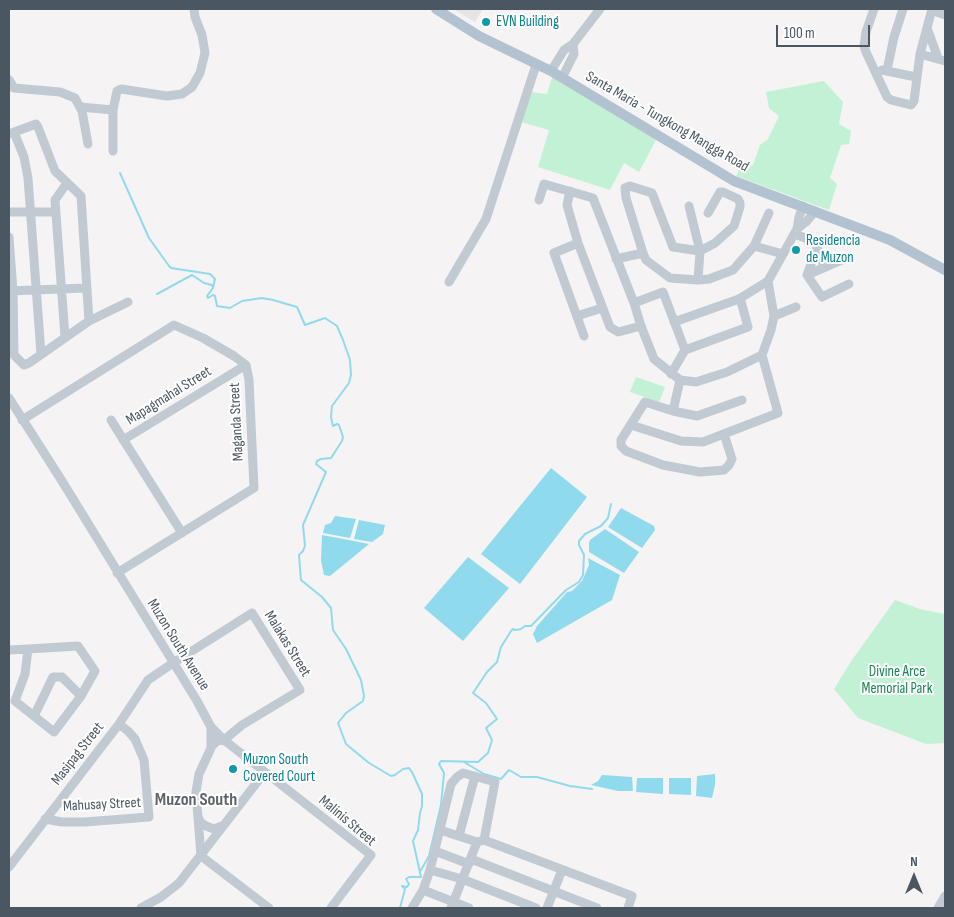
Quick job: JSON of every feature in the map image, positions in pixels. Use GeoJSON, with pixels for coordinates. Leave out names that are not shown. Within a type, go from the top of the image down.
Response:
{"type":"FeatureCollection","features":[{"type":"Feature","properties":{"kind":"main road","name":"Santa Maria - Tungkong Mangga Road"},"geometry":{"type":"LineString","coordinates":[[436,9],[480,36],[562,78],[734,181],[815,210],[890,240],[945,270]]}},
{"type":"Feature","properties":{"kind":"street"},"geometry":{"type":"LineString","coordinates":[[113,151],[114,110],[117,91],[121,89],[167,96],[182,94],[192,87],[200,72],[206,53],[194,9]]}},
{"type":"Feature","properties":{"kind":"street"},"geometry":{"type":"LineString","coordinates":[[551,72],[564,50],[573,44],[599,11],[588,9]]}},
{"type":"Feature","properties":{"kind":"street"},"geometry":{"type":"LineString","coordinates":[[874,9],[866,32],[864,46],[887,97],[890,100],[907,105],[911,105],[914,101],[920,54],[932,9],[945,15]]}},
{"type":"Feature","properties":{"kind":"street"},"geometry":{"type":"LineString","coordinates":[[887,70],[894,37],[903,9]]}},
{"type":"Feature","properties":{"kind":"street"},"geometry":{"type":"LineString","coordinates":[[927,28],[941,59]]}},
{"type":"Feature","properties":{"kind":"street"},"geometry":{"type":"LineString","coordinates":[[562,78],[574,54],[573,44]]}},
{"type":"Feature","properties":{"kind":"street"},"geometry":{"type":"LineString","coordinates":[[920,54],[941,59]]}},
{"type":"Feature","properties":{"kind":"street"},"geometry":{"type":"LineString","coordinates":[[449,282],[486,219],[536,65]]}},
{"type":"Feature","properties":{"kind":"street"},"geometry":{"type":"LineString","coordinates":[[874,69],[916,76]]}},
{"type":"Feature","properties":{"kind":"street"},"geometry":{"type":"LineString","coordinates":[[9,80],[11,88],[60,92],[75,98],[82,111],[88,144]]}},
{"type":"Feature","properties":{"kind":"street"},"geometry":{"type":"LineString","coordinates":[[80,107],[114,110]]}},
{"type":"Feature","properties":{"kind":"street"},"geometry":{"type":"LineString","coordinates":[[40,354],[31,212],[24,157],[11,133],[36,124],[54,171],[81,196],[89,321]]}},
{"type":"Feature","properties":{"kind":"street"},"geometry":{"type":"LineString","coordinates":[[65,337],[55,200],[68,183]]}},
{"type":"Feature","properties":{"kind":"street"},"geometry":{"type":"LineString","coordinates":[[539,200],[544,184],[593,198],[654,359],[671,374],[680,380],[696,382],[727,372],[762,356]]}},
{"type":"Feature","properties":{"kind":"street"},"geometry":{"type":"LineString","coordinates":[[708,213],[720,192],[738,199],[740,203],[734,226],[715,243],[700,251],[673,248],[652,193],[630,186],[625,188],[626,198],[643,254],[646,260],[670,278],[709,280],[733,270],[754,246],[769,213]]}},
{"type":"Feature","properties":{"kind":"street"},"geometry":{"type":"LineString","coordinates":[[570,191],[567,205],[578,244],[610,327],[618,332],[641,326]]}},
{"type":"Feature","properties":{"kind":"street"},"geometry":{"type":"LineString","coordinates":[[689,206],[700,251],[698,280]]}},
{"type":"Feature","properties":{"kind":"street"},"geometry":{"type":"LineString","coordinates":[[796,232],[803,206]]}},
{"type":"Feature","properties":{"kind":"street"},"geometry":{"type":"LineString","coordinates":[[674,322],[740,298],[768,281],[796,232],[815,210]]}},
{"type":"Feature","properties":{"kind":"street"},"geometry":{"type":"LineString","coordinates":[[9,212],[56,212]]}},
{"type":"Feature","properties":{"kind":"street"},"geometry":{"type":"LineString","coordinates":[[796,232],[815,242],[824,266]]}},
{"type":"Feature","properties":{"kind":"street"},"geometry":{"type":"LineString","coordinates":[[9,237],[14,355],[24,365],[89,321],[128,302]]}},
{"type":"Feature","properties":{"kind":"street"},"geometry":{"type":"LineString","coordinates":[[578,244],[554,253],[584,336]]}},
{"type":"Feature","properties":{"kind":"street"},"geometry":{"type":"LineString","coordinates":[[754,246],[783,254]]}},
{"type":"Feature","properties":{"kind":"street"},"geometry":{"type":"LineString","coordinates":[[807,275],[817,248]]}},
{"type":"Feature","properties":{"kind":"street"},"geometry":{"type":"LineString","coordinates":[[616,259],[643,254]]}},
{"type":"Feature","properties":{"kind":"street"},"geometry":{"type":"LineString","coordinates":[[807,275],[846,258]]}},
{"type":"Feature","properties":{"kind":"street"},"geometry":{"type":"LineString","coordinates":[[807,275],[822,297],[849,284]]}},
{"type":"Feature","properties":{"kind":"street"},"geometry":{"type":"LineString","coordinates":[[634,303],[663,292],[670,278]]}},
{"type":"Feature","properties":{"kind":"street"},"geometry":{"type":"LineString","coordinates":[[631,425],[681,441],[703,442],[778,412],[762,356],[774,316],[768,281]]}},
{"type":"Feature","properties":{"kind":"street"},"geometry":{"type":"LineString","coordinates":[[11,291],[86,288]]}},
{"type":"Feature","properties":{"kind":"street"},"geometry":{"type":"LineString","coordinates":[[663,292],[685,350]]}},
{"type":"Feature","properties":{"kind":"street"},"geometry":{"type":"LineString","coordinates":[[671,374],[685,350],[748,327],[740,298]]}},
{"type":"Feature","properties":{"kind":"street"},"geometry":{"type":"LineString","coordinates":[[774,316],[796,307]]}},
{"type":"Feature","properties":{"kind":"street"},"geometry":{"type":"LineString","coordinates":[[577,316],[602,308]]}},
{"type":"Feature","properties":{"kind":"street","name":"Maganda Street"},"geometry":{"type":"LineString","coordinates":[[22,420],[174,325],[204,338],[246,365],[249,380],[254,488],[117,573]]}},
{"type":"Feature","properties":{"kind":"street","name":"Mapagmahal Street"},"geometry":{"type":"LineString","coordinates":[[182,533],[123,440],[246,365]]}},
{"type":"Feature","properties":{"kind":"street"},"geometry":{"type":"LineString","coordinates":[[673,411],[680,380]]}},
{"type":"Feature","properties":{"kind":"street","name":"Muzon South Avenue"},"geometry":{"type":"LineString","coordinates":[[9,398],[197,700],[211,727],[211,747],[197,780],[197,812],[201,856]]}},
{"type":"Feature","properties":{"kind":"street"},"geometry":{"type":"LineString","coordinates":[[724,434],[732,459],[724,470],[700,472],[663,465],[626,450],[621,446],[621,440],[627,428],[631,425],[645,402],[697,416],[742,400]]}},
{"type":"Feature","properties":{"kind":"street"},"geometry":{"type":"LineString","coordinates":[[110,420],[123,440]]}},
{"type":"Feature","properties":{"kind":"street","name":"Malakas Street"},"geometry":{"type":"LineString","coordinates":[[173,663],[252,613],[300,690],[242,725],[224,740]]}},
{"type":"Feature","properties":{"kind":"street"},"geometry":{"type":"LineString","coordinates":[[9,650],[78,646],[95,670],[81,696],[54,732],[15,701],[25,674],[28,649]]}},
{"type":"Feature","properties":{"kind":"street","name":"Masipag Street"},"geometry":{"type":"LineString","coordinates":[[9,867],[119,724],[148,680],[173,663]]}},
{"type":"Feature","properties":{"kind":"street"},"geometry":{"type":"LineString","coordinates":[[34,716],[53,676],[62,676],[81,696]]}},
{"type":"Feature","properties":{"kind":"street","name":"Mahusay Street"},"geometry":{"type":"LineString","coordinates":[[45,819],[62,822],[85,822],[149,817],[144,760],[135,739],[119,724]]}},
{"type":"Feature","properties":{"kind":"street","name":"Malinis Street"},"geometry":{"type":"LineString","coordinates":[[211,727],[224,740],[371,855],[331,908]]}},
{"type":"Feature","properties":{"kind":"street"},"geometry":{"type":"LineString","coordinates":[[211,747],[217,740],[224,740]]}},
{"type":"Feature","properties":{"kind":"street"},"geometry":{"type":"LineString","coordinates":[[141,908],[152,906],[179,883],[265,772]]}},
{"type":"Feature","properties":{"kind":"street"},"geometry":{"type":"LineString","coordinates":[[414,908],[430,870],[451,784],[457,776],[463,773],[495,782],[480,841],[452,905]]}},
{"type":"Feature","properties":{"kind":"street"},"geometry":{"type":"LineString","coordinates":[[459,836],[475,776]]}},
{"type":"Feature","properties":{"kind":"street"},"geometry":{"type":"LineString","coordinates":[[197,812],[200,822],[206,826],[214,828],[222,826]]}},
{"type":"Feature","properties":{"kind":"street"},"geometry":{"type":"LineString","coordinates":[[440,830],[480,841],[632,896],[628,908]]}},
{"type":"Feature","properties":{"kind":"street"},"geometry":{"type":"LineString","coordinates":[[435,851],[554,891],[597,908]]}},
{"type":"Feature","properties":{"kind":"street"},"geometry":{"type":"LineString","coordinates":[[201,856],[269,908]]}},
{"type":"Feature","properties":{"kind":"street"},"geometry":{"type":"LineString","coordinates":[[430,870],[536,908]]}},
{"type":"Feature","properties":{"kind":"street"},"geometry":{"type":"LineString","coordinates":[[548,908],[562,870]]}},
{"type":"Feature","properties":{"kind":"street"},"geometry":{"type":"LineString","coordinates":[[423,890],[452,905],[469,908]]}},
{"type":"Feature","properties":{"kind":"street"},"geometry":{"type":"LineString","coordinates":[[938,908],[945,896]]}},
{"type":"Feature","properties":{"kind":"shaded area"},"geometry":{"type":"Polygon","coordinates":[[[453,9],[483,9],[475,22],[453,9]]]}},
{"type":"Feature","properties":{"kind":"green space"},"geometry":{"type":"Polygon","coordinates":[[[552,77],[657,138],[639,172],[624,163],[610,190],[538,167],[549,130],[521,122],[530,92],[547,94],[552,77]]]}},
{"type":"Feature","properties":{"kind":"green space"},"geometry":{"type":"Polygon","coordinates":[[[824,81],[843,102],[839,124],[851,131],[849,144],[841,145],[830,178],[837,184],[829,210],[736,176],[739,170],[753,165],[760,145],[768,139],[779,116],[769,108],[766,92],[824,81]]]}},
{"type":"Feature","properties":{"kind":"green space"},"geometry":{"type":"Polygon","coordinates":[[[636,377],[665,387],[659,402],[630,392],[636,377]]]}},
{"type":"Feature","properties":{"kind":"green space","name":"Divine Arce Memorial Park"},"geometry":{"type":"Polygon","coordinates":[[[895,600],[920,609],[945,614],[945,743],[926,744],[858,718],[834,689],[852,660],[895,600]]]}},
{"type":"Feature","properties":{"kind":"water"},"geometry":{"type":"Polygon","coordinates":[[[551,468],[587,497],[520,584],[481,554],[551,468]]]}},
{"type":"Feature","properties":{"kind":"water"},"geometry":{"type":"Polygon","coordinates":[[[621,508],[654,526],[655,530],[642,548],[608,527],[621,508]]]}},
{"type":"Feature","properties":{"kind":"water"},"geometry":{"type":"Polygon","coordinates":[[[335,516],[356,519],[350,538],[323,533],[325,525],[331,523],[335,516]]]}},
{"type":"Feature","properties":{"kind":"water"},"geometry":{"type":"Polygon","coordinates":[[[359,520],[385,525],[383,534],[372,542],[354,539],[359,520]]]}},
{"type":"Feature","properties":{"kind":"water"},"geometry":{"type":"Polygon","coordinates":[[[605,529],[639,552],[624,573],[589,552],[590,540],[605,529]]]}},
{"type":"Feature","properties":{"kind":"water"},"geometry":{"type":"Polygon","coordinates":[[[322,535],[369,544],[330,576],[324,575],[321,560],[322,535]]]}},
{"type":"Feature","properties":{"kind":"water"},"geometry":{"type":"Polygon","coordinates":[[[468,557],[509,588],[463,641],[424,608],[468,557]]]}},
{"type":"Feature","properties":{"kind":"water"},"geometry":{"type":"Polygon","coordinates":[[[588,558],[620,575],[612,600],[537,643],[533,634],[537,626],[567,592],[572,591],[582,581],[589,565],[588,558]]]}},
{"type":"Feature","properties":{"kind":"water"},"geometry":{"type":"Polygon","coordinates":[[[715,774],[712,798],[696,796],[697,776],[715,774]]]}},
{"type":"Feature","properties":{"kind":"water"},"geometry":{"type":"Polygon","coordinates":[[[602,775],[632,777],[633,791],[618,791],[591,785],[598,781],[602,775]]]}},
{"type":"Feature","properties":{"kind":"water"},"geometry":{"type":"Polygon","coordinates":[[[637,778],[663,778],[663,794],[636,792],[637,778]]]}},
{"type":"Feature","properties":{"kind":"water"},"geometry":{"type":"Polygon","coordinates":[[[669,778],[691,778],[691,795],[669,794],[669,778]]]}},
{"type":"Feature","properties":{"kind":"waterway"},"geometry":{"type":"LineString","coordinates":[[120,173],[149,238],[169,266],[171,268],[210,274],[215,279],[213,288]]}},
{"type":"Feature","properties":{"kind":"waterway"},"geometry":{"type":"LineString","coordinates":[[157,294],[192,275],[204,283],[212,285],[213,288],[207,296],[208,298],[213,295],[215,296],[217,306],[230,308],[242,301],[262,298],[273,300],[297,307],[305,325],[325,318],[337,326],[343,340],[350,360],[351,375],[349,383],[332,406],[331,417],[333,426],[339,425],[343,437],[331,458],[321,459],[316,464],[326,472],[303,525],[305,546],[299,555],[301,580],[322,597],[331,608],[333,630],[346,649],[361,680],[363,701],[346,713],[338,723],[346,744],[369,763],[391,776],[403,769],[409,768],[422,794],[418,830],[413,841],[421,877],[409,877],[406,879],[409,884],[407,887],[402,886],[405,889],[400,908]]}},
{"type":"Feature","properties":{"kind":"waterway"},"geometry":{"type":"LineString","coordinates":[[421,870],[429,856],[441,805],[444,773],[439,764],[441,761],[478,762],[488,753],[492,740],[486,728],[497,719],[486,703],[473,693],[487,672],[497,662],[501,647],[511,631],[531,626],[566,590],[579,582],[583,575],[584,555],[579,541],[585,534],[601,526],[608,518],[611,504]]}},
{"type":"Feature","properties":{"kind":"waterway"},"geometry":{"type":"LineString","coordinates":[[464,762],[484,774],[501,779],[509,770],[521,777],[537,777],[570,786],[592,789]]}},
{"type":"Feature","properties":{"kind":"place","name":"EVN Building"},"geometry":{"type":"Point","coordinates":[486,22]}},
{"type":"Feature","properties":{"kind":"place","name":"Residencia de Muzon"},"geometry":{"type":"Point","coordinates":[796,250]}},
{"type":"Feature","properties":{"kind":"place","name":"Muzon South Covered Court"},"geometry":{"type":"Point","coordinates":[233,769]}},
{"type":"Feature","properties":{"kind":"district","name":"Muzon South"},"geometry":{"type":"Point","coordinates":[196,800]}}]}
